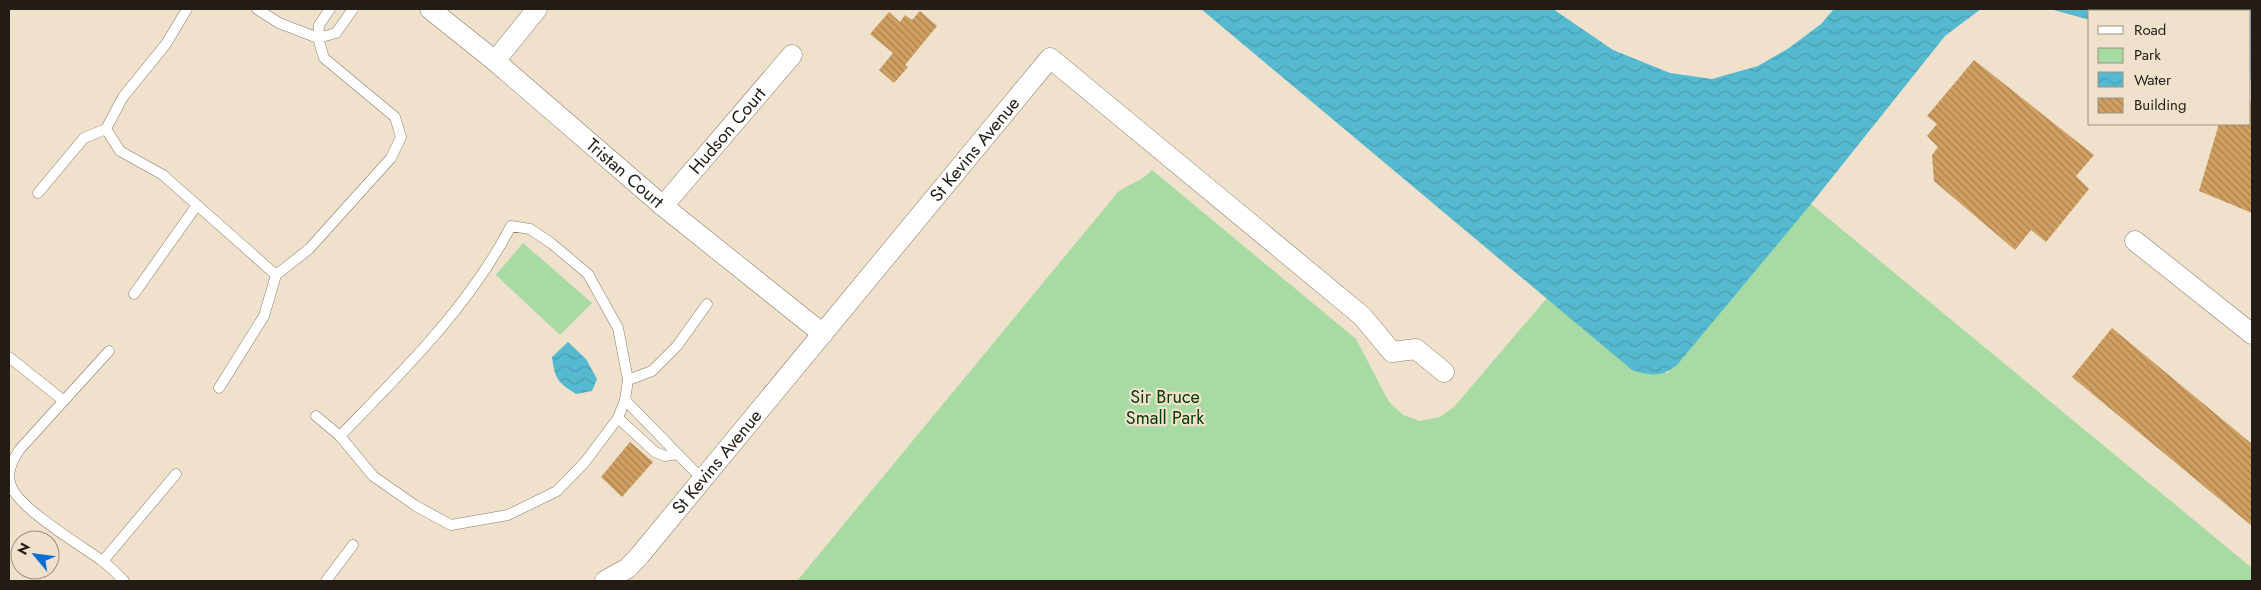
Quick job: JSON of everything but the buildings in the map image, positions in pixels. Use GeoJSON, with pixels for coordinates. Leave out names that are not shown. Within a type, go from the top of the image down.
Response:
{"type":"FeatureCollection","features":[{"type":"Feature","properties":{"kind":"street","name":"Tristan Court"},"geometry":{"type":"LineString","coordinates":[[430,9],[495,61],[663,206],[823,334]]}},
{"type":"Feature","properties":{"kind":"street"},"geometry":{"type":"LineString","coordinates":[[495,61],[537,9]]}},
{"type":"Feature","properties":{"kind":"street","name":"Hudson Court"},"geometry":{"type":"LineString","coordinates":[[663,206],[792,55]]}},
{"type":"Feature","properties":{"kind":"street","name":"St Kevins Avenue"},"geometry":{"type":"LineString","coordinates":[[604,581],[628,568],[640,555],[1050,58],[1362,316],[1392,352],[1416,349],[1444,372]]}},
{"type":"Feature","properties":{"kind":"street"},"geometry":{"type":"LineString","coordinates":[[2135,242],[2252,334]]}},
{"type":"Feature","properties":{"kind":"lane"},"geometry":{"type":"LineString","coordinates":[[38,193],[84,138],[106,129],[123,96],[166,44],[187,9]]}},
{"type":"Feature","properties":{"kind":"lane"},"geometry":{"type":"LineString","coordinates":[[257,9],[279,22],[318,38],[336,33],[353,9]]}},
{"type":"Feature","properties":{"kind":"lane"},"geometry":{"type":"LineString","coordinates":[[219,388],[264,316],[276,275],[309,249],[391,158],[401,137],[395,117],[324,58],[318,38],[319,25],[330,9]]}},
{"type":"Feature","properties":{"kind":"lane"},"geometry":{"type":"LineString","coordinates":[[106,129],[120,151],[163,175],[276,275]]}},
{"type":"Feature","properties":{"kind":"lane"},"geometry":{"type":"LineString","coordinates":[[134,294],[197,205]]}},
{"type":"Feature","properties":{"kind":"lane"},"geometry":{"type":"LineString","coordinates":[[316,416],[340,436],[373,476],[416,506],[451,525],[508,515],[556,491],[585,462],[618,418],[625,400],[628,380],[618,328],[588,274],[551,243],[530,229],[511,226],[469,294],[413,360],[340,436]]}},
{"type":"Feature","properties":{"kind":"lane"},"geometry":{"type":"LineString","coordinates":[[628,380],[652,371],[677,346],[707,304]]}},
{"type":"Feature","properties":{"kind":"lane"},"geometry":{"type":"LineString","coordinates":[[109,351],[10,463],[11,487],[17,497],[59,532],[103,561],[124,581]]}},
{"type":"Feature","properties":{"kind":"lane"},"geometry":{"type":"LineString","coordinates":[[9,358],[64,401]]}},
{"type":"Feature","properties":{"kind":"lane"},"geometry":{"type":"LineString","coordinates":[[625,400],[703,480]]}},
{"type":"Feature","properties":{"kind":"lane"},"geometry":{"type":"LineString","coordinates":[[618,418],[655,452],[665,456],[678,454]]}},
{"type":"Feature","properties":{"kind":"lane"},"geometry":{"type":"LineString","coordinates":[[103,561],[176,474]]}},
{"type":"Feature","properties":{"kind":"lane"},"geometry":{"type":"LineString","coordinates":[[326,581],[353,545]]}},
{"type":"Feature","properties":{"kind":"green space","name":"Sir Bruce Small Park"},"geometry":{"type":"Polygon","coordinates":[[[1152,170],[1356,339],[1389,402],[1403,415],[1420,421],[1440,417],[1454,407],[1547,298],[1632,370],[1668,373],[1811,204],[2252,568],[2252,581],[797,581],[1118,192],[1145,177],[1152,170]]]}},
{"type":"Feature","properties":{"kind":"green space"},"geometry":{"type":"Polygon","coordinates":[[[523,243],[592,303],[560,335],[496,275],[523,243]]]}},
{"type":"Feature","properties":{"kind":"water"},"geometry":{"type":"Polygon","coordinates":[[[1201,9],[1553,9],[1613,50],[1670,73],[1712,79],[1758,66],[1789,48],[1821,24],[1834,9],[1981,9],[1945,36],[1811,204],[1677,365],[1667,372],[1656,374],[1632,370],[1201,9]]]}},
{"type":"Feature","properties":{"kind":"water"},"geometry":{"type":"Polygon","coordinates":[[[2050,9],[2252,9],[2252,80],[2251,10],[2088,10],[2088,19],[2050,9]]]}},
{"type":"Feature","properties":{"kind":"water"},"geometry":{"type":"Polygon","coordinates":[[[568,342],[586,359],[597,379],[592,391],[576,394],[561,383],[556,375],[552,357],[568,342]]]}}]}
